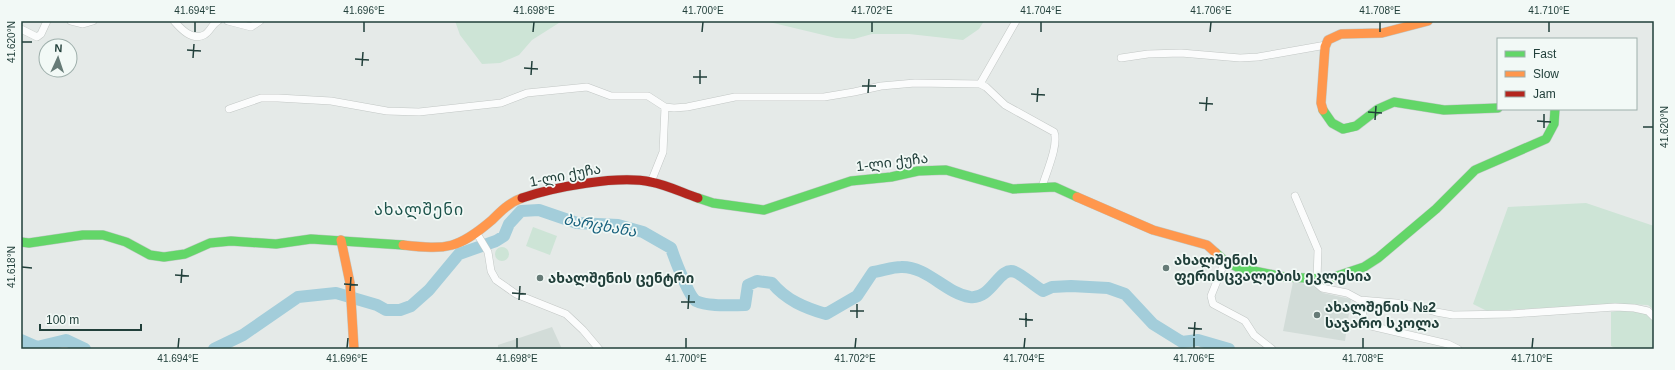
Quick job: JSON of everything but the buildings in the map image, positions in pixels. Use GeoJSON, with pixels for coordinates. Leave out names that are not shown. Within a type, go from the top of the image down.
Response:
{"type":"FeatureCollection","features":[{"type":"Feature","properties":{"kind":"street"},"geometry":{"type":"LineString","coordinates":[[21,29],[37,37],[41,34],[47,21]]}},
{"type":"Feature","properties":{"kind":"street"},"geometry":{"type":"LineString","coordinates":[[70,21],[84,24],[94,21]]}},
{"type":"Feature","properties":{"kind":"street"},"geometry":{"type":"LineString","coordinates":[[174,21],[187,33],[199,36],[204,35],[218,21]]}},
{"type":"Feature","properties":{"kind":"street"},"geometry":{"type":"LineString","coordinates":[[228,21],[251,27],[260,21]]}},
{"type":"Feature","properties":{"kind":"street"},"geometry":{"type":"LineString","coordinates":[[980,84],[1016,21]]}},
{"type":"Feature","properties":{"kind":"street"},"geometry":{"type":"LineString","coordinates":[[1428,21],[1396,30],[1367,34],[1337,34],[1328,41],[1326,45],[1321,106],[1328,120],[1341,129],[1355,126],[1377,107],[1389,103],[1402,102],[1425,108],[1464,111],[1497,108]]}},
{"type":"Feature","properties":{"kind":"street"},"geometry":{"type":"LineString","coordinates":[[1121,58],[1148,54],[1181,53],[1240,58],[1258,57],[1326,45]]}},
{"type":"Feature","properties":{"kind":"street"},"geometry":{"type":"LineString","coordinates":[[229,109],[261,98],[278,98],[331,101],[388,111],[419,112],[501,103],[527,93],[581,87],[600,91],[611,96],[648,96],[665,107],[687,107],[735,97],[824,97],[881,86],[915,83],[980,84],[986,87],[1005,105],[1054,132],[1056,137],[1055,147],[1042,187]]}},
{"type":"Feature","properties":{"kind":"street"},"geometry":{"type":"LineString","coordinates":[[651,182],[663,152],[665,107]]}},
{"type":"Feature","properties":{"kind":"street","name":"1-ლი ქუჩა"},"geometry":{"type":"LineString","coordinates":[[21,242],[29,243],[83,235],[103,235],[126,242],[150,254],[164,257],[185,254],[210,243],[231,241],[276,244],[311,239],[341,240],[432,248],[458,244],[477,235],[513,201],[546,190],[619,180],[651,182],[713,204],[764,210],[851,181],[891,178],[918,171],[946,170],[1013,189],[1056,187],[1153,230],[1207,245],[1225,261],[1239,268],[1284,277],[1328,279],[1343,276],[1364,267],[1378,258],[1436,209],[1475,170],[1546,139],[1554,124],[1555,110]]}},
{"type":"Feature","properties":{"kind":"street"},"geometry":{"type":"LineString","coordinates":[[1295,196],[1318,250],[1314,279],[1322,288],[1347,293],[1360,300],[1408,304],[1453,315],[1511,314],[1615,307],[1634,308],[1648,311],[1654,317]]}},
{"type":"Feature","properties":{"kind":"street"},"geometry":{"type":"LineString","coordinates":[[477,235],[486,247],[491,271],[496,280],[516,294],[566,314],[599,349]]}},
{"type":"Feature","properties":{"kind":"street"},"geometry":{"type":"LineString","coordinates":[[341,240],[350,283],[354,349]]}},
{"type":"Feature","properties":{"kind":"street"},"geometry":{"type":"LineString","coordinates":[[1225,261],[1211,296],[1213,304],[1245,321],[1254,335],[1272,349]]}},
{"type":"Feature","properties":{"kind":"street"},"geometry":{"type":"LineString","coordinates":[[1360,300],[1364,320],[1371,326],[1448,344],[1458,349]]}},
{"type":"Feature","properties":{"kind":"shaded area","name":"ახალშენის №2 საჯარო სკოლა"},"geometry":{"type":"Polygon","coordinates":[[[1293,282],[1314,285],[1323,293],[1351,299],[1345,341],[1283,331],[1293,282]]]}},
{"type":"Feature","properties":{"kind":"shaded area"},"geometry":{"type":"Polygon","coordinates":[[[552,327],[562,349],[498,349],[498,345],[552,327]]]}},
{"type":"Feature","properties":{"kind":"green space"},"geometry":{"type":"Polygon","coordinates":[[[455,21],[562,21],[532,40],[519,55],[500,63],[482,64],[460,35],[455,21]]]}},
{"type":"Feature","properties":{"kind":"green space"},"geometry":{"type":"Polygon","coordinates":[[[765,21],[984,21],[979,29],[963,40],[909,34],[872,34],[854,39],[836,38],[765,21]]]}},
{"type":"Feature","properties":{"kind":"green space"},"geometry":{"type":"Polygon","coordinates":[[[1586,203],[1654,226],[1654,310],[1648,305],[1621,304],[1487,311],[1473,304],[1508,207],[1586,203]]]}},
{"type":"Feature","properties":{"kind":"green space"},"geometry":{"type":"Polygon","coordinates":[[[533,227],[557,236],[550,255],[526,246],[533,227]]]}},
{"type":"Feature","properties":{"kind":"green space"},"geometry":{"type":"Polygon","coordinates":[[[502,247],[507,249],[509,254],[507,259],[502,261],[497,259],[495,254],[497,249],[502,247]]]}},
{"type":"Feature","properties":{"kind":"green space"},"geometry":{"type":"Polygon","coordinates":[[[1637,310],[1654,318],[1654,349],[1617,349],[1611,346],[1611,312],[1637,310]]]}},
{"type":"Feature","properties":{"kind":"waterway","name":"ბარცხანა"},"geometry":{"type":"LineString","coordinates":[[214,349],[243,335],[298,297],[336,293],[377,305],[386,310],[400,310],[411,306],[429,290],[459,254],[496,241],[504,236],[509,224],[521,211],[539,210],[577,223],[618,225],[643,232],[671,248],[682,276],[693,298],[701,303],[745,305],[748,285],[757,281],[772,283],[777,289],[796,303],[826,314],[857,296],[873,272],[898,267],[910,268],[928,275],[961,295],[970,297],[978,296],[984,293],[990,289],[1004,273],[1009,271],[1018,273],[1043,291],[1052,287],[1071,286],[1108,288],[1125,294],[1153,324],[1182,342],[1198,340],[1229,349]]}},
{"type":"Feature","properties":{"kind":"waterway","name":"ბარცხანა"},"geometry":{"type":"LineString","coordinates":[[21,340],[37,347],[66,340],[85,349]]}},
{"type":"Feature","properties":{"kind":"traffic: fast"},"geometry":{"type":"LineString","coordinates":[[1323,110],[1332,123],[1343,129],[1356,126],[1378,109],[1394,102],[1444,110],[1497,108]]}},
{"type":"Feature","properties":{"kind":"traffic: fast"},"geometry":{"type":"LineString","coordinates":[[1216,253],[1225,261],[1239,268],[1284,277],[1328,279],[1364,267],[1378,258],[1436,209],[1475,170],[1546,139],[1554,124],[1555,110]]}},
{"type":"Feature","properties":{"kind":"traffic: fast"},"geometry":{"type":"LineString","coordinates":[[698,198],[713,203],[764,210],[851,181],[891,177],[918,171],[946,170],[1013,189],[1055,187],[1077,197]]}},
{"type":"Feature","properties":{"kind":"traffic: fast"},"geometry":{"type":"LineString","coordinates":[[21,242],[29,243],[83,235],[103,235],[126,242],[150,255],[164,257],[185,254],[210,243],[231,241],[276,244],[311,239],[403,245]]}},
{"type":"Feature","properties":{"kind":"traffic: slow"},"geometry":{"type":"LineString","coordinates":[[1323,110],[1321,103],[1325,47],[1328,40],[1341,34],[1382,33],[1428,21]]}},
{"type":"Feature","properties":{"kind":"traffic: slow"},"geometry":{"type":"LineString","coordinates":[[1077,197],[1153,230],[1207,245],[1216,253]]}},
{"type":"Feature","properties":{"kind":"traffic: slow"},"geometry":{"type":"LineString","coordinates":[[403,245],[418,247],[442,247],[460,242],[480,230],[510,204],[522,198]]}},
{"type":"Feature","properties":{"kind":"traffic: slow"},"geometry":{"type":"LineString","coordinates":[[341,240],[350,283],[354,349]]}},
{"type":"Feature","properties":{"kind":"traffic: jam"},"geometry":{"type":"LineString","coordinates":[[522,198],[568,186],[621,180],[637,180],[657,183],[698,198]]}},
{"type":"Feature","properties":{"kind":"place","name":"ახალშენის ფერისცვალების ეკლესია"},"geometry":{"type":"Point","coordinates":[1166,268]}},
{"type":"Feature","properties":{"kind":"place","name":"ახალშენის ცენტრი"},"geometry":{"type":"Point","coordinates":[540,278]}},
{"type":"Feature","properties":{"kind":"place","name":"ახალშენის №2 საჯარო სკოლა"},"geometry":{"type":"Point","coordinates":[1317,315]}},
{"type":"Feature","properties":{"kind":"district","name":"ახალშენი"},"geometry":{"type":"Point","coordinates":[419,209]}}]}
